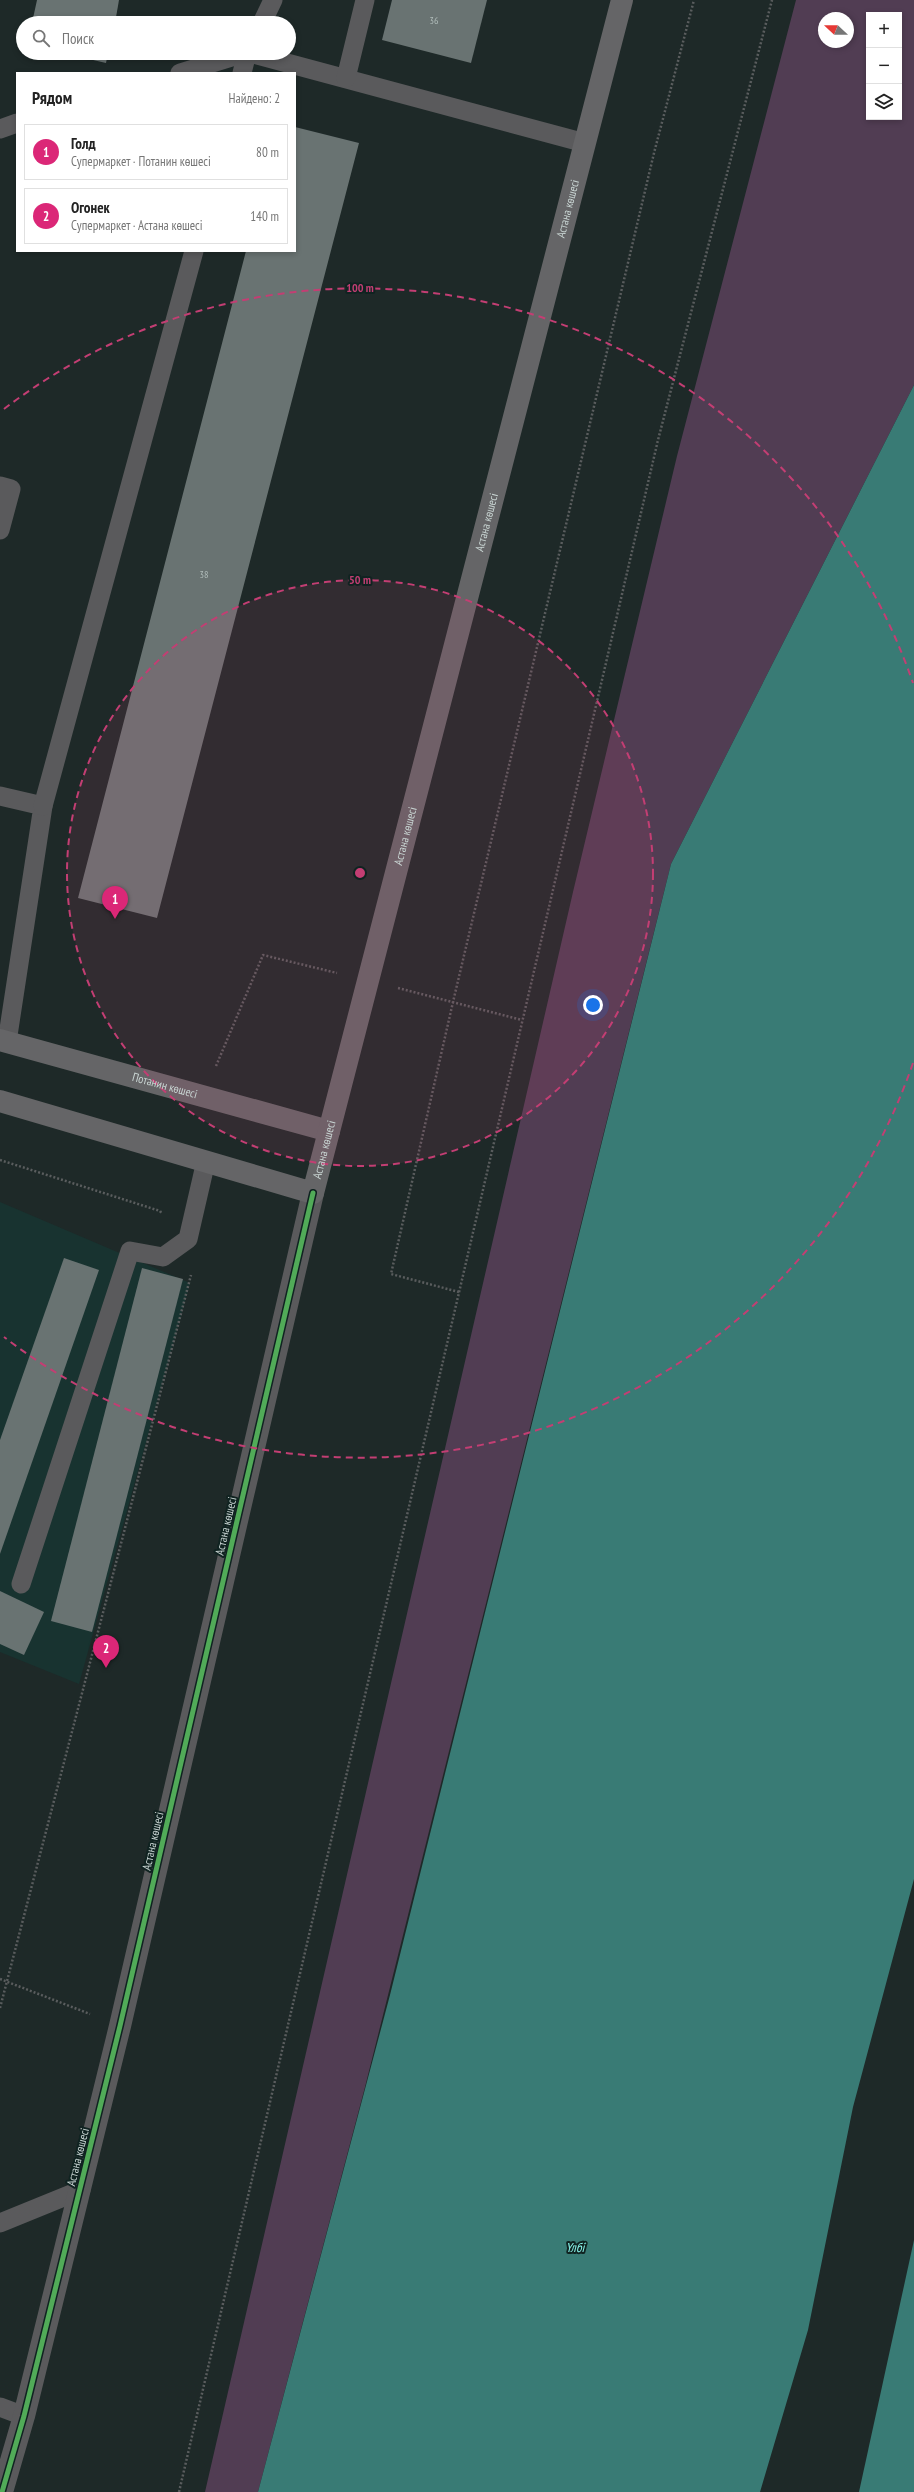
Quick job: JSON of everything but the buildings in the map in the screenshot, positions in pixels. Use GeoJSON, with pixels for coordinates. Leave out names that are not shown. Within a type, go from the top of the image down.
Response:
{"type":"FeatureCollection","features":[{"type":"Feature","properties":{"kind":"main road","name":"Астана көшесі"},"geometry":{"type":"LineString","coordinates":[[313,1193],[622,0]]}},
{"type":"Feature","properties":{"kind":"main road","name":"Потанин көшесі"},"geometry":{"type":"LineString","coordinates":[[3,1041],[329,1131]]}},
{"type":"Feature","properties":{"kind":"main road"},"geometry":{"type":"LineString","coordinates":[[0,1101],[313,1193]]}},
{"type":"Feature","properties":{"kind":"street","name":"Астана көшесі"},"geometry":{"type":"LineString","coordinates":[[2,2492],[24,2416],[81,2190],[313,1193]]}},
{"type":"Feature","properties":{"kind":"lane"},"geometry":{"type":"LineString","coordinates":[[266,16],[274,0]]}},
{"type":"Feature","properties":{"kind":"lane"},"geometry":{"type":"LineString","coordinates":[[346,78],[365,0]]}},
{"type":"Feature","properties":{"kind":"lane"},"geometry":{"type":"LineString","coordinates":[[183,72],[223,60]]}},
{"type":"Feature","properties":{"kind":"lane"},"geometry":{"type":"LineString","coordinates":[[242,72],[245,60]]}},
{"type":"Feature","properties":{"kind":"lane"},"geometry":{"type":"LineString","coordinates":[[277,60],[585,143]]}},
{"type":"Feature","properties":{"kind":"lane"},"geometry":{"type":"LineString","coordinates":[[0,129],[16,124]]}},
{"type":"Feature","properties":{"kind":"lane"},"geometry":{"type":"LineString","coordinates":[[3,1041],[43,806],[194,252]]}},
{"type":"Feature","properties":{"kind":"lane"},"geometry":{"type":"LineString","coordinates":[[0,486],[11,489],[0,530]]}},
{"type":"Feature","properties":{"kind":"lane"},"geometry":{"type":"LineString","coordinates":[[0,796],[43,806]]}},
{"type":"Feature","properties":{"kind":"lane"},"geometry":{"type":"LineString","coordinates":[[21,1584],[130,1251],[163,1257],[188,1239],[206,1161]]}},
{"type":"Feature","properties":{"kind":"lane"},"geometry":{"type":"LineString","coordinates":[[0,2223],[81,2190]]}},
{"type":"Feature","properties":{"kind":"lane"},"geometry":{"type":"LineString","coordinates":[[0,2407],[24,2416]]}},
{"type":"Feature","properties":{"kind":"path"},"geometry":{"type":"LineString","coordinates":[[459,1292],[391,1274],[453,1002],[652,161],[694,0]]}},
{"type":"Feature","properties":{"kind":"path"},"geometry":{"type":"LineString","coordinates":[[179,2492],[658,440],[772,0]]}},
{"type":"Feature","properties":{"kind":"path"},"geometry":{"type":"LineString","coordinates":[[204,1096],[263,955],[368,980],[522,1020]]}},
{"type":"Feature","properties":{"kind":"path"},"geometry":{"type":"LineString","coordinates":[[0,1160],[160,1211],[194,1265],[0,2008]]}},
{"type":"Feature","properties":{"kind":"path"},"geometry":{"type":"LineString","coordinates":[[160,1211],[162,1203]]}},
{"type":"Feature","properties":{"kind":"path"},"geometry":{"type":"LineString","coordinates":[[0,1979],[120,2026]]}},
{"type":"Feature","properties":{"kind":"shaded area"},"geometry":{"type":"Polygon","coordinates":[[[796,0],[914,0],[914,385],[671,864],[365,2087],[258,2492],[205,2492],[573,892],[677,456],[796,0]]]}},
{"type":"Feature","properties":{"kind":"shaded area"},"geometry":{"type":"Polygon","coordinates":[[[0,1202],[190,1283],[79,1684],[0,1652],[0,1202]]]}},
{"type":"Feature","properties":{"kind":"water","name":"Үлбі"},"geometry":{"type":"Polygon","coordinates":[[[914,385],[914,1879],[853,2107],[808,2330],[760,2492],[258,2492],[390,1995],[671,864],[914,385]]]}},
{"type":"Feature","properties":{"kind":"water"},"geometry":{"type":"Polygon","coordinates":[[[914,2240],[914,2492],[859,2492],[914,2240]]]}},
{"type":"Feature","properties":{"kind":"cycle path"},"geometry":{"type":"LineString","coordinates":[[2,2492],[24,2416],[120,2026],[313,1193]]}},
{"type":"Feature","properties":{"kind":"place","name":"Голд"},"geometry":{"type":"Point","coordinates":[115,919]}},
{"type":"Feature","properties":{"kind":"place","name":"Огонек"},"geometry":{"type":"Point","coordinates":[106,1668]}}]}
